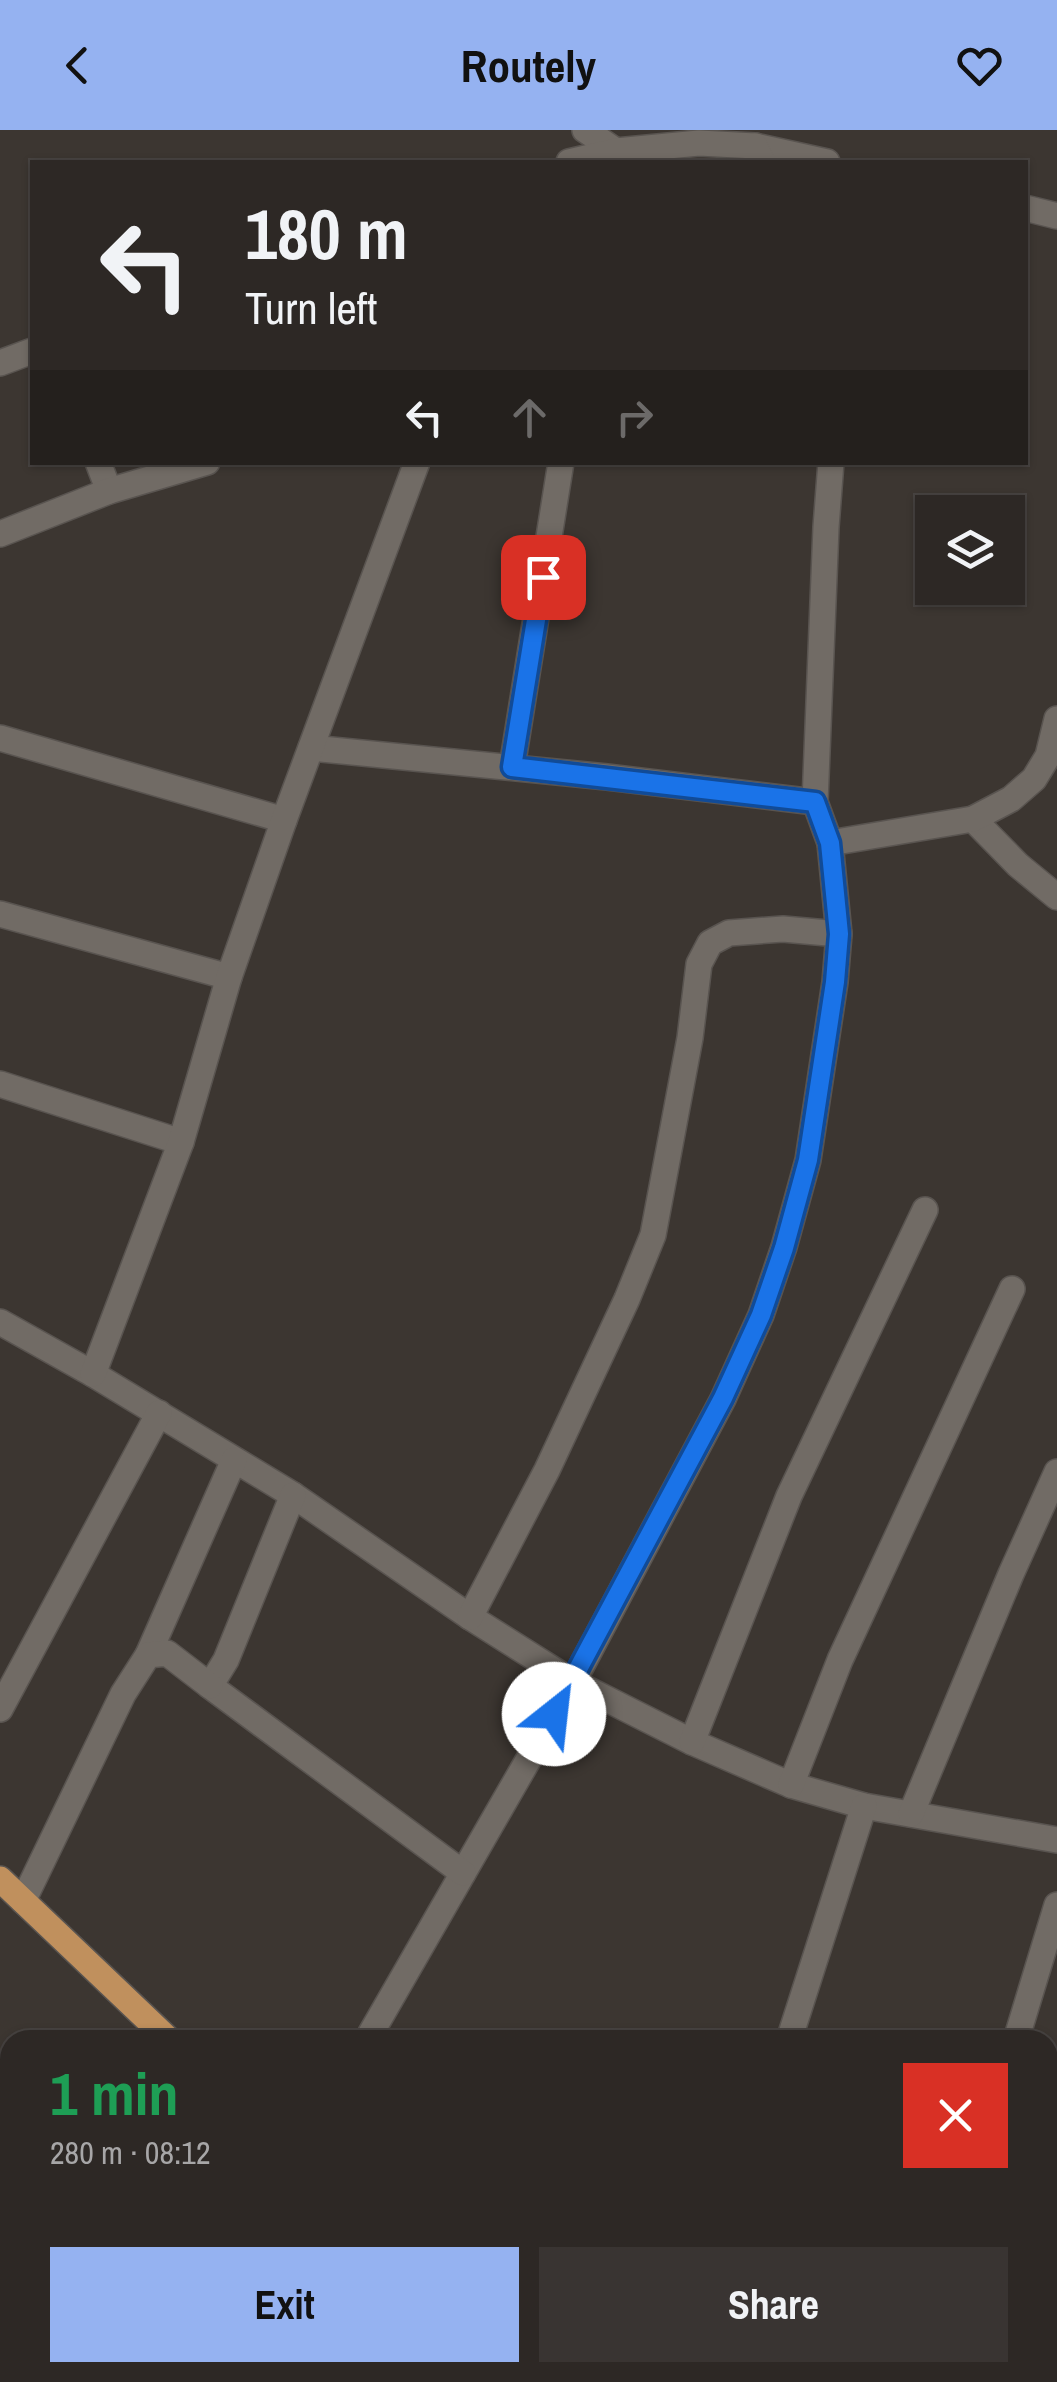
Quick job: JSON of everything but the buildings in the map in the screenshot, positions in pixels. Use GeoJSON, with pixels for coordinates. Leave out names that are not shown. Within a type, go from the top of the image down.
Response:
{"type":"FeatureCollection","features":[{"type":"Feature","properties":{"kind":"main road"},"geometry":{"type":"LineString","coordinates":[[0,1879],[158,2030]]}},
{"type":"Feature","properties":{"kind":"street"},"geometry":{"type":"LineString","coordinates":[[585,130],[616,150]]}},
{"type":"Feature","properties":{"kind":"street"},"geometry":{"type":"LineString","coordinates":[[576,160],[616,150],[699,144],[810,160]]}},
{"type":"Feature","properties":{"kind":"street"},"geometry":{"type":"LineString","coordinates":[[1028,209],[1057,216]]}},
{"type":"Feature","properties":{"kind":"street"},"geometry":{"type":"LineString","coordinates":[[0,363],[30,352]]}},
{"type":"Feature","properties":{"kind":"street"},"geometry":{"type":"LineString","coordinates":[[99,465],[109,491]]}},
{"type":"Feature","properties":{"kind":"street"},"geometry":{"type":"LineString","coordinates":[[0,534],[109,491],[197,465]]}},
{"type":"Feature","properties":{"kind":"street"},"geometry":{"type":"LineString","coordinates":[[93,1374],[181,1142],[230,978],[284,820],[416,465]]}},
{"type":"Feature","properties":{"kind":"street"},"geometry":{"type":"LineString","coordinates":[[512,767],[561,465]]}},
{"type":"Feature","properties":{"kind":"street"},"geometry":{"type":"LineString","coordinates":[[373,2030],[573,1682],[723,1398],[761,1315],[784,1248],[808,1160],[839,934],[830,843],[815,802],[831,465]]}},
{"type":"Feature","properties":{"kind":"street"},"geometry":{"type":"LineString","coordinates":[[830,843],[973,818],[1011,799],[1034,779],[1048,756],[1057,719]]}},
{"type":"Feature","properties":{"kind":"street"},"geometry":{"type":"LineString","coordinates":[[0,738],[284,820]]}},
{"type":"Feature","properties":{"kind":"street"},"geometry":{"type":"LineString","coordinates":[[311,748],[815,802]]}},
{"type":"Feature","properties":{"kind":"street"},"geometry":{"type":"LineString","coordinates":[[973,818],[1057,897]]}},
{"type":"Feature","properties":{"kind":"street"},"geometry":{"type":"LineString","coordinates":[[0,914],[230,978]]}},
{"type":"Feature","properties":{"kind":"street"},"geometry":{"type":"LineString","coordinates":[[470,1617],[547,1470],[652,1236],[690,1038],[698,964],[710,943],[729,933],[783,929],[839,934]]}},
{"type":"Feature","properties":{"kind":"street"},"geometry":{"type":"LineString","coordinates":[[0,1084],[181,1142]]}},
{"type":"Feature","properties":{"kind":"street"},"geometry":{"type":"LineString","coordinates":[[692,1742],[789,1496],[925,1210]]}},
{"type":"Feature","properties":{"kind":"street"},"geometry":{"type":"LineString","coordinates":[[791,1784],[840,1660],[1012,1289]]}},
{"type":"Feature","properties":{"kind":"street"},"geometry":{"type":"LineString","coordinates":[[0,1322],[293,1495],[470,1617],[573,1682],[692,1742],[791,1784],[864,1806],[1057,1840]]}},
{"type":"Feature","properties":{"kind":"street"},"geometry":{"type":"LineString","coordinates":[[0,1709],[159,1414]]}},
{"type":"Feature","properties":{"kind":"street"},"geometry":{"type":"LineString","coordinates":[[22,1901],[123,1694],[148,1654],[234,1460]]}},
{"type":"Feature","properties":{"kind":"street"},"geometry":{"type":"LineString","coordinates":[[910,1814],[1057,1472]]}},
{"type":"Feature","properties":{"kind":"street"},"geometry":{"type":"LineString","coordinates":[[210,1686],[226,1660],[293,1495]]}},
{"type":"Feature","properties":{"kind":"street"},"geometry":{"type":"LineString","coordinates":[[148,1654],[167,1653],[463,1873]]}},
{"type":"Feature","properties":{"kind":"street"},"geometry":{"type":"LineString","coordinates":[[793,2030],[864,1806]]}},
{"type":"Feature","properties":{"kind":"street"},"geometry":{"type":"LineString","coordinates":[[1019,2030],[1057,1905]]}},
{"type":"Feature","properties":{"kind":"route"},"geometry":{"type":"LineString","coordinates":[[543,577],[512,767],[815,802],[830,843],[839,934],[808,1160],[761,1315],[723,1398],[554,1714]]}}]}
